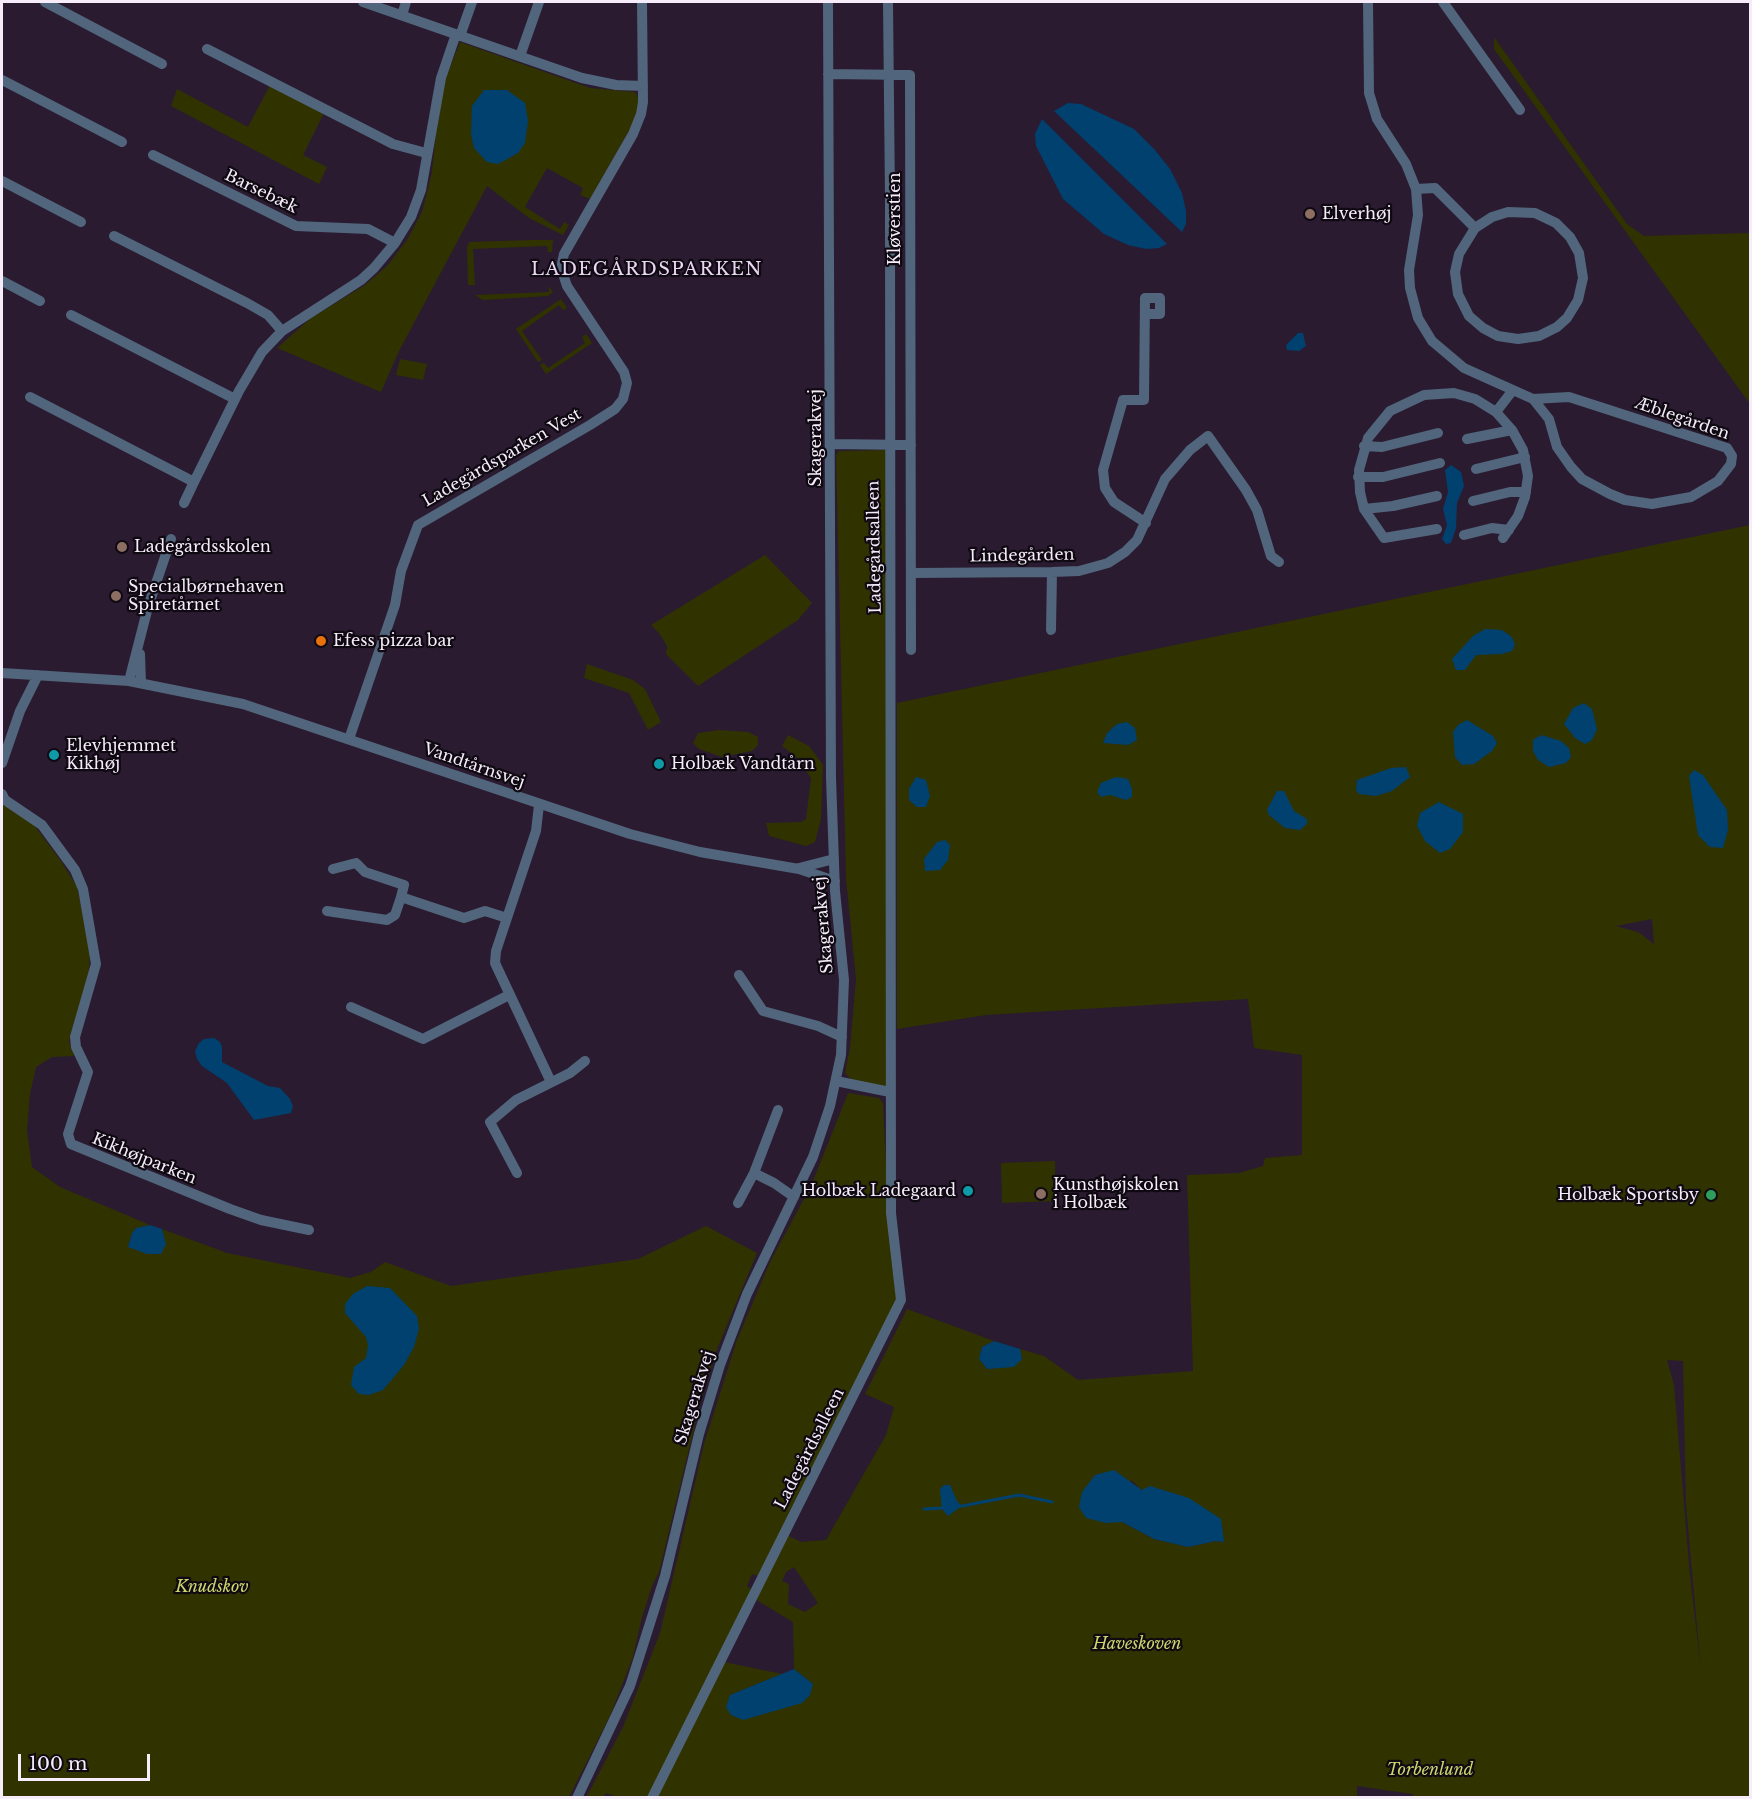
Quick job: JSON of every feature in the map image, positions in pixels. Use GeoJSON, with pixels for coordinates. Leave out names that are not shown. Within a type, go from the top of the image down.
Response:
{"type":"FeatureCollection","features":[{"type":"Feature","properties":{"kind":"street"},"geometry":{"type":"LineString","coordinates":[[45,2],[162,63]]}},
{"type":"Feature","properties":{"kind":"street"},"geometry":{"type":"LineString","coordinates":[[363,2],[590,80],[616,85],[643,86],[642,2]]}},
{"type":"Feature","properties":{"kind":"street"},"geometry":{"type":"LineString","coordinates":[[402,15],[406,2]]}},
{"type":"Feature","properties":{"kind":"street"},"geometry":{"type":"LineString","coordinates":[[184,503],[235,399],[259,357],[282,332],[361,280],[396,243],[419,196],[441,78],[472,2]]}},
{"type":"Feature","properties":{"kind":"street"},"geometry":{"type":"LineString","coordinates":[[520,56],[539,2]]}},
{"type":"Feature","properties":{"kind":"street","name":"Skagerakvej"},"geometry":{"type":"LineString","coordinates":[[577,1797],[630,1686],[648,1636],[699,1434],[721,1361],[747,1294],[822,1132],[837,1081],[842,1037],[844,980],[834,859],[828,2]]}},
{"type":"Feature","properties":{"kind":"street","name":"Ladegårdsalleen"},"geometry":{"type":"LineString","coordinates":[[652,1797],[901,1300],[891,1213],[888,2]]}},
{"type":"Feature","properties":{"kind":"street"},"geometry":{"type":"LineString","coordinates":[[1368,2],[1368,59],[1372,105],[1383,130],[1406,164],[1416,189],[1417,223],[1409,282],[1413,303],[1421,323],[1436,346],[1454,362],[1533,399]]}},
{"type":"Feature","properties":{"kind":"street"},"geometry":{"type":"LineString","coordinates":[[1443,2],[1520,110]]}},
{"type":"Feature","properties":{"kind":"street"},"geometry":{"type":"LineString","coordinates":[[207,49],[383,139],[402,148],[426,153]]}},
{"type":"Feature","properties":{"kind":"street","name":"Kløverstien"},"geometry":{"type":"LineString","coordinates":[[828,74],[910,75],[911,650]]}},
{"type":"Feature","properties":{"kind":"street"},"geometry":{"type":"LineString","coordinates":[[2,80],[122,142]]}},
{"type":"Feature","properties":{"kind":"street","name":"Ladegårdsparken Vest"},"geometry":{"type":"LineString","coordinates":[[349,739],[395,605],[401,571],[418,525],[615,409],[623,399],[627,383],[624,372],[567,286],[561,268],[564,254],[636,127],[642,108],[643,86]]}},
{"type":"Feature","properties":{"kind":"street","name":"Barsebæk"},"geometry":{"type":"LineString","coordinates":[[153,155],[296,226],[368,229],[396,243]]}},
{"type":"Feature","properties":{"kind":"street"},"geometry":{"type":"LineString","coordinates":[[2,181],[81,222]]}},
{"type":"Feature","properties":{"kind":"street"},"geometry":{"type":"LineString","coordinates":[[1416,189],[1435,188],[1475,228]]}},
{"type":"Feature","properties":{"kind":"street"},"geometry":{"type":"LineString","coordinates":[[1508,212],[1535,213],[1556,223],[1570,237],[1579,253],[1583,278],[1578,300],[1567,318],[1557,327],[1539,336],[1518,339],[1498,336],[1468,316],[1458,294],[1455,273],[1459,254],[1475,228],[1492,217],[1508,212]]}},
{"type":"Feature","properties":{"kind":"street"},"geometry":{"type":"LineString","coordinates":[[114,236],[248,303],[267,315],[282,332]]}},
{"type":"Feature","properties":{"kind":"street"},"geometry":{"type":"LineString","coordinates":[[2,281],[40,301]]}},
{"type":"Feature","properties":{"kind":"street"},"geometry":{"type":"LineString","coordinates":[[1145,314],[1144,400],[1123,400],[1103,470],[1106,488],[1114,502],[1146,523]]}},
{"type":"Feature","properties":{"kind":"street"},"geometry":{"type":"LineString","coordinates":[[71,315],[235,399]]}},
{"type":"Feature","properties":{"kind":"street"},"geometry":{"type":"LineString","coordinates":[[1496,412],[1513,390]]}},
{"type":"Feature","properties":{"kind":"street"},"geometry":{"type":"LineString","coordinates":[[1437,529],[1384,538],[1364,509],[1358,477],[1364,446],[1372,430],[1390,411],[1424,395],[1439,392],[1462,395],[1483,403],[1496,412],[1512,430],[1525,457],[1526,492],[1518,516],[1506,534],[1492,528],[1464,535]]}},
{"type":"Feature","properties":{"kind":"street"},"geometry":{"type":"LineString","coordinates":[[1549,419],[1555,396]]}},
{"type":"Feature","properties":{"kind":"street"},"geometry":{"type":"LineString","coordinates":[[30,397],[194,482]]}},
{"type":"Feature","properties":{"kind":"street","name":"Æblegården"},"geometry":{"type":"LineString","coordinates":[[1569,397],[1728,448],[1732,456],[1731,464],[1718,481],[1691,497],[1652,504],[1625,500],[1594,486],[1571,467],[1557,447],[1549,419],[1533,399],[1569,397]]}},
{"type":"Feature","properties":{"kind":"street"},"geometry":{"type":"LineString","coordinates":[[1467,439],[1512,430]]}},
{"type":"Feature","properties":{"kind":"street"},"geometry":{"type":"LineString","coordinates":[[1364,446],[1382,447],[1438,432]]}},
{"type":"Feature","properties":{"kind":"street","name":"Lindegården"},"geometry":{"type":"LineString","coordinates":[[910,573],[1079,571],[1108,563],[1125,552],[1146,523],[1160,488],[1171,471],[1190,450],[1208,436],[1246,490],[1257,510],[1271,556],[1279,562]]}},
{"type":"Feature","properties":{"kind":"street"},"geometry":{"type":"LineString","coordinates":[[831,444],[910,445]]}},
{"type":"Feature","properties":{"kind":"street"},"geometry":{"type":"LineString","coordinates":[[1476,469],[1525,457]]}},
{"type":"Feature","properties":{"kind":"street"},"geometry":{"type":"LineString","coordinates":[[1358,477],[1383,477],[1440,463]]}},
{"type":"Feature","properties":{"kind":"street"},"geometry":{"type":"LineString","coordinates":[[1473,501],[1510,492],[1526,492]]}},
{"type":"Feature","properties":{"kind":"street"},"geometry":{"type":"LineString","coordinates":[[1364,509],[1393,506],[1437,496]]}},
{"type":"Feature","properties":{"kind":"street"},"geometry":{"type":"LineString","coordinates":[[129,681],[147,607],[171,539]]}},
{"type":"Feature","properties":{"kind":"street"},"geometry":{"type":"LineString","coordinates":[[1051,630],[1052,572]]}},
{"type":"Feature","properties":{"kind":"street"},"geometry":{"type":"LineString","coordinates":[[139,644],[141,683]]}},
{"type":"Feature","properties":{"kind":"street","name":"Vandtårnsvej"},"geometry":{"type":"LineString","coordinates":[[2,673],[129,681],[243,704],[544,806],[690,849],[799,868],[835,880]]}},
{"type":"Feature","properties":{"kind":"street"},"geometry":{"type":"LineString","coordinates":[[25,674],[26,699]]}},
{"type":"Feature","properties":{"kind":"street"},"geometry":{"type":"LineString","coordinates":[[2,763],[26,699],[38,675]]}},
{"type":"Feature","properties":{"kind":"street","name":"Kikhøjparken"},"geometry":{"type":"LineString","coordinates":[[2,794],[5,800],[42,825],[75,870],[83,889],[96,964],[75,1036],[76,1047],[88,1072],[68,1134],[70,1144],[230,1209],[309,1230]]}},
{"type":"Feature","properties":{"kind":"street"},"geometry":{"type":"LineString","coordinates":[[544,806],[507,918],[495,963],[551,1082]]}},
{"type":"Feature","properties":{"kind":"street","name":"Vandtårnsvej"},"geometry":{"type":"LineString","coordinates":[[799,868],[834,859]]}},
{"type":"Feature","properties":{"kind":"street"},"geometry":{"type":"LineString","coordinates":[[327,911],[387,920],[395,915],[404,885],[365,872],[356,863],[333,869]]}},
{"type":"Feature","properties":{"kind":"street"},"geometry":{"type":"LineString","coordinates":[[401,897],[464,918],[485,911],[507,918]]}},
{"type":"Feature","properties":{"kind":"street"},"geometry":{"type":"LineString","coordinates":[[739,975],[763,1011],[818,1026],[842,1037]]}},
{"type":"Feature","properties":{"kind":"street"},"geometry":{"type":"LineString","coordinates":[[351,1007],[423,1039],[509,995]]}},
{"type":"Feature","properties":{"kind":"street"},"geometry":{"type":"LineString","coordinates":[[818,1026],[843,1021]]}},
{"type":"Feature","properties":{"kind":"street"},"geometry":{"type":"LineString","coordinates":[[517,1173],[490,1122],[516,1100],[585,1061]]}},
{"type":"Feature","properties":{"kind":"street"},"geometry":{"type":"LineString","coordinates":[[837,1081],[890,1092]]}},
{"type":"Feature","properties":{"kind":"street"},"geometry":{"type":"LineString","coordinates":[[738,1203],[754,1173],[778,1110]]}},
{"type":"Feature","properties":{"kind":"street"},"geometry":{"type":"LineString","coordinates":[[754,1173],[796,1192]]}},
{"type":"Feature","properties":{"kind":"green space"},"geometry":{"type":"Polygon","coordinates":[[[1494,37],[1627,224],[1644,236],[1750,233],[1750,404],[1494,49],[1494,37]]]}},
{"type":"Feature","properties":{"kind":"green space"},"geometry":{"type":"Polygon","coordinates":[[[460,42],[590,88],[635,92],[639,100],[631,127],[590,199],[580,195],[583,188],[547,168],[525,207],[560,229],[564,222],[569,225],[563,235],[529,218],[487,186],[399,351],[381,392],[277,348],[311,318],[365,285],[387,266],[407,240],[422,212],[432,172],[438,113],[447,75],[460,42]]]}},
{"type":"Feature","properties":{"kind":"green space"},"geometry":{"type":"Polygon","coordinates":[[[270,85],[324,113],[303,155],[327,167],[319,184],[171,106],[177,89],[248,127],[270,85]]]}},
{"type":"Feature","properties":{"kind":"green space"},"geometry":{"type":"Polygon","coordinates":[[[553,240],[552,252],[548,252],[547,246],[473,249],[475,285],[468,285],[467,247],[469,242],[553,240]]]}},
{"type":"Feature","properties":{"kind":"green space"},"geometry":{"type":"Polygon","coordinates":[[[549,286],[553,292],[548,296],[483,300],[475,295],[549,292],[549,286]]]}},
{"type":"Feature","properties":{"kind":"green space"},"geometry":{"type":"Polygon","coordinates":[[[561,299],[567,308],[563,310],[559,305],[522,331],[542,360],[538,362],[516,329],[561,299]]]}},
{"type":"Feature","properties":{"kind":"green space"},"geometry":{"type":"Polygon","coordinates":[[[586,334],[592,343],[546,374],[540,365],[544,363],[548,368],[585,343],[582,337],[586,334]]]}},
{"type":"Feature","properties":{"kind":"green space"},"geometry":{"type":"Polygon","coordinates":[[[400,359],[427,364],[423,380],[396,375],[400,359]]]}},
{"type":"Feature","properties":{"kind":"green space"},"geometry":{"type":"Polygon","coordinates":[[[886,450],[887,1085],[884,1087],[853,1081],[845,1073],[850,1048],[856,979],[846,878],[836,455],[839,451],[886,450]]]}},
{"type":"Feature","properties":{"kind":"green space"},"geometry":{"type":"Polygon","coordinates":[[[1750,525],[1750,1797],[1413,1798],[1413,1794],[1357,1786],[1357,1798],[656,1798],[724,1662],[782,1674],[730,1695],[813,1684],[794,1669],[793,1622],[755,1599],[787,1535],[801,1542],[826,1540],[886,1435],[894,1407],[865,1394],[907,1309],[994,1341],[982,1347],[979,1359],[987,1369],[1022,1359],[1020,1349],[1044,1356],[1078,1380],[1193,1371],[1187,1175],[1239,1173],[1263,1166],[1265,1158],[1302,1155],[1302,1055],[1254,1048],[1248,999],[986,1015],[897,1029],[897,703],[1750,525]],[[1652,919],[1616,926],[1638,932],[1654,944],[1652,919]],[[1667,1360],[1674,1385],[1690,1576],[1701,1671],[1686,1504],[1683,1361],[1667,1360]],[[1131,1480],[1122,1522],[1154,1539],[1188,1547],[1216,1541],[1224,1542],[1142,1490],[1131,1480]],[[794,1567],[786,1572],[782,1581],[789,1584],[788,1604],[805,1612],[818,1603],[794,1567]]]}},
{"type":"Feature","properties":{"kind":"green space"},"geometry":{"type":"Polygon","coordinates":[[[765,555],[812,603],[798,620],[698,686],[666,654],[667,646],[651,625],[765,555]]]}},
{"type":"Feature","properties":{"kind":"green space"},"geometry":{"type":"Polygon","coordinates":[[[587,664],[633,680],[645,689],[661,722],[648,730],[629,693],[584,678],[587,664]]]}},
{"type":"Feature","properties":{"kind":"green space"},"geometry":{"type":"Polygon","coordinates":[[[719,730],[748,732],[758,737],[758,745],[752,751],[722,757],[699,749],[693,743],[698,733],[719,730]]]}},
{"type":"Feature","properties":{"kind":"green space"},"geometry":{"type":"Polygon","coordinates":[[[788,735],[809,746],[823,765],[821,819],[815,842],[806,846],[769,836],[766,823],[801,822],[806,819],[811,779],[800,760],[782,746],[788,735]]]}},
{"type":"Feature","properties":{"kind":"green space","name":"Knudskov"},"geometry":{"type":"Polygon","coordinates":[[[2,803],[34,825],[77,887],[90,951],[89,972],[69,1041],[74,1056],[52,1057],[36,1067],[30,1094],[27,1130],[32,1167],[60,1187],[150,1225],[136,1228],[128,1246],[165,1244],[162,1229],[227,1253],[350,1278],[371,1272],[385,1262],[451,1286],[638,1259],[706,1226],[757,1253],[715,1354],[700,1404],[659,1572],[641,1621],[633,1657],[610,1716],[569,1797],[2,1797],[2,803]]]}},
{"type":"Feature","properties":{"kind":"green space"},"geometry":{"type":"Polygon","coordinates":[[[848,1093],[879,1098],[883,1103],[887,1187],[899,1288],[894,1308],[758,1576],[752,1574],[747,1586],[752,1590],[649,1797],[618,1797],[606,1793],[603,1797],[586,1798],[623,1727],[660,1633],[704,1444],[737,1340],[770,1262],[811,1186],[848,1093]]]}},
{"type":"Feature","properties":{"kind":"green space"},"geometry":{"type":"Polygon","coordinates":[[[1055,1161],[1055,1201],[1002,1203],[1001,1163],[1055,1161]]]}},
{"type":"Feature","properties":{"kind":"water"},"geometry":{"type":"Polygon","coordinates":[[[484,90],[507,90],[525,103],[528,121],[525,143],[518,153],[498,164],[487,162],[474,148],[471,134],[472,106],[484,90]]]}},
{"type":"Feature","properties":{"kind":"water"},"geometry":{"type":"Polygon","coordinates":[[[1068,103],[1081,104],[1134,129],[1155,150],[1170,169],[1182,193],[1186,224],[1182,232],[1054,111],[1068,103]]]}},
{"type":"Feature","properties":{"kind":"water"},"geometry":{"type":"Polygon","coordinates":[[[1042,119],[1167,244],[1159,248],[1146,249],[1128,245],[1104,234],[1063,199],[1036,146],[1035,134],[1042,119]]]}},
{"type":"Feature","properties":{"kind":"water"},"geometry":{"type":"Polygon","coordinates":[[[1298,333],[1303,333],[1306,346],[1299,351],[1287,350],[1286,345],[1298,333]]]}},
{"type":"Feature","properties":{"kind":"water"},"geometry":{"type":"Polygon","coordinates":[[[1451,465],[1461,472],[1464,486],[1457,503],[1456,528],[1451,543],[1446,544],[1442,539],[1447,525],[1443,509],[1448,492],[1445,470],[1451,465]]]}},
{"type":"Feature","properties":{"kind":"water"},"geometry":{"type":"Polygon","coordinates":[[[1485,629],[1502,630],[1512,637],[1515,645],[1512,651],[1502,654],[1476,655],[1465,670],[1456,670],[1452,659],[1473,636],[1485,629]]]}},
{"type":"Feature","properties":{"kind":"water"},"geometry":{"type":"Polygon","coordinates":[[[1584,703],[1592,709],[1597,729],[1592,740],[1585,744],[1575,738],[1564,724],[1573,708],[1584,703]]]}},
{"type":"Feature","properties":{"kind":"water"},"geometry":{"type":"Polygon","coordinates":[[[1467,720],[1493,736],[1497,743],[1492,751],[1474,764],[1462,765],[1455,757],[1453,732],[1458,725],[1467,720]]]}},
{"type":"Feature","properties":{"kind":"water"},"geometry":{"type":"Polygon","coordinates":[[[1127,722],[1135,728],[1137,740],[1128,745],[1103,743],[1107,733],[1117,724],[1127,722]]]}},
{"type":"Feature","properties":{"kind":"water"},"geometry":{"type":"Polygon","coordinates":[[[1541,735],[1561,741],[1569,748],[1571,757],[1566,763],[1549,767],[1538,760],[1533,751],[1533,740],[1541,735]]]}},
{"type":"Feature","properties":{"kind":"water"},"geometry":{"type":"Polygon","coordinates":[[[1406,767],[1410,777],[1392,791],[1376,796],[1359,794],[1356,790],[1357,780],[1391,768],[1406,767]]]}},
{"type":"Feature","properties":{"kind":"water"},"geometry":{"type":"Polygon","coordinates":[[[1694,770],[1703,775],[1727,810],[1728,830],[1723,848],[1710,847],[1698,835],[1689,776],[1694,770]]]}},
{"type":"Feature","properties":{"kind":"water"},"geometry":{"type":"Polygon","coordinates":[[[916,777],[926,780],[930,796],[926,807],[917,807],[909,800],[909,789],[916,777]]]}},
{"type":"Feature","properties":{"kind":"water"},"geometry":{"type":"Polygon","coordinates":[[[1116,777],[1128,779],[1132,797],[1126,800],[1110,795],[1101,797],[1097,792],[1101,783],[1116,777]]]}},
{"type":"Feature","properties":{"kind":"water"},"geometry":{"type":"Polygon","coordinates":[[[1277,791],[1284,791],[1294,811],[1307,819],[1307,824],[1300,830],[1285,828],[1269,815],[1267,810],[1277,791]]]}},
{"type":"Feature","properties":{"kind":"water"},"geometry":{"type":"Polygon","coordinates":[[[1439,802],[1463,814],[1463,832],[1450,849],[1440,853],[1425,841],[1417,826],[1420,813],[1439,802]]]}},
{"type":"Feature","properties":{"kind":"water"},"geometry":{"type":"Polygon","coordinates":[[[945,840],[950,845],[948,860],[940,870],[925,871],[924,859],[937,842],[945,840]]]}},
{"type":"Feature","properties":{"kind":"water"},"geometry":{"type":"Polygon","coordinates":[[[214,1038],[220,1042],[222,1047],[222,1062],[268,1086],[280,1088],[290,1099],[293,1106],[291,1113],[254,1120],[227,1083],[202,1066],[197,1059],[195,1051],[199,1043],[204,1039],[214,1038]]]}},
{"type":"Feature","properties":{"kind":"water"},"geometry":{"type":"Polygon","coordinates":[[[150,1225],[162,1229],[166,1244],[161,1254],[147,1254],[128,1247],[136,1228],[150,1225]]]}},
{"type":"Feature","properties":{"kind":"water"},"geometry":{"type":"Polygon","coordinates":[[[367,1286],[390,1288],[417,1316],[419,1329],[414,1347],[404,1365],[383,1390],[369,1395],[359,1394],[351,1385],[354,1367],[366,1358],[368,1345],[366,1337],[345,1313],[345,1304],[353,1294],[367,1286]]]}},
{"type":"Feature","properties":{"kind":"water"},"geometry":{"type":"Polygon","coordinates":[[[994,1341],[1020,1349],[1022,1359],[1014,1367],[987,1369],[979,1359],[982,1347],[994,1341]]]}},
{"type":"Feature","properties":{"kind":"water"},"geometry":{"type":"Polygon","coordinates":[[[1114,1470],[1142,1490],[1150,1486],[1189,1498],[1221,1519],[1224,1542],[1216,1541],[1188,1547],[1154,1539],[1122,1522],[1106,1523],[1086,1518],[1079,1507],[1082,1492],[1095,1475],[1114,1470]]]}},
{"type":"Feature","properties":{"kind":"water"},"geometry":{"type":"Polygon","coordinates":[[[944,1485],[950,1485],[957,1501],[962,1506],[948,1516],[942,1509],[940,1489],[944,1485]]]}},
{"type":"Feature","properties":{"kind":"water"},"geometry":{"type":"Polygon","coordinates":[[[794,1669],[813,1684],[810,1695],[802,1703],[743,1720],[731,1715],[726,1707],[730,1695],[794,1669]]]}},
{"type":"Feature","properties":{"kind":"waterway"},"geometry":{"type":"LineString","coordinates":[[962,1506],[1019,1495],[1052,1502]]}},
{"type":"Feature","properties":{"kind":"waterway"},"geometry":{"type":"LineString","coordinates":[[924,1509],[942,1508]]}},
{"type":"Feature","properties":{"kind":"place","name":"Elverhøj"},"geometry":{"type":"Point","coordinates":[1310,214]}},
{"type":"Feature","properties":{"kind":"place","name":"Ladegårdsskolen"},"geometry":{"type":"Point","coordinates":[122,547]}},
{"type":"Feature","properties":{"kind":"place","name":"Specialbørnehaven Spiretårnet"},"geometry":{"type":"Point","coordinates":[116,596]}},
{"type":"Feature","properties":{"kind":"place","name":"Efess pizza bar"},"geometry":{"type":"Point","coordinates":[321,641]}},
{"type":"Feature","properties":{"kind":"place","name":"Elevhjemmet Kikhøj"},"geometry":{"type":"Point","coordinates":[54,755]}},
{"type":"Feature","properties":{"kind":"place","name":"Holbæk Vandtårn"},"geometry":{"type":"Point","coordinates":[659,764]}},
{"type":"Feature","properties":{"kind":"place","name":"Holbæk Ladegaard"},"geometry":{"type":"Point","coordinates":[968,1191]}},
{"type":"Feature","properties":{"kind":"place","name":"Kunsthøjskolen i Holbæk"},"geometry":{"type":"Point","coordinates":[1041,1194]}},
{"type":"Feature","properties":{"kind":"place","name":"Holbæk Sportsby"},"geometry":{"type":"Point","coordinates":[1711,1195]}},
{"type":"Feature","properties":{"kind":"district","name":"LADEGÅRDSPARKEN"},"geometry":{"type":"Point","coordinates":[647,270]}},
{"type":"Feature","properties":{"kind":"park label","name":"Haveskoven"},"geometry":{"type":"Point","coordinates":[1137,1644]}},
{"type":"Feature","properties":{"kind":"park label","name":"Torbenlund"},"geometry":{"type":"Point","coordinates":[1430,1770]}}]}
